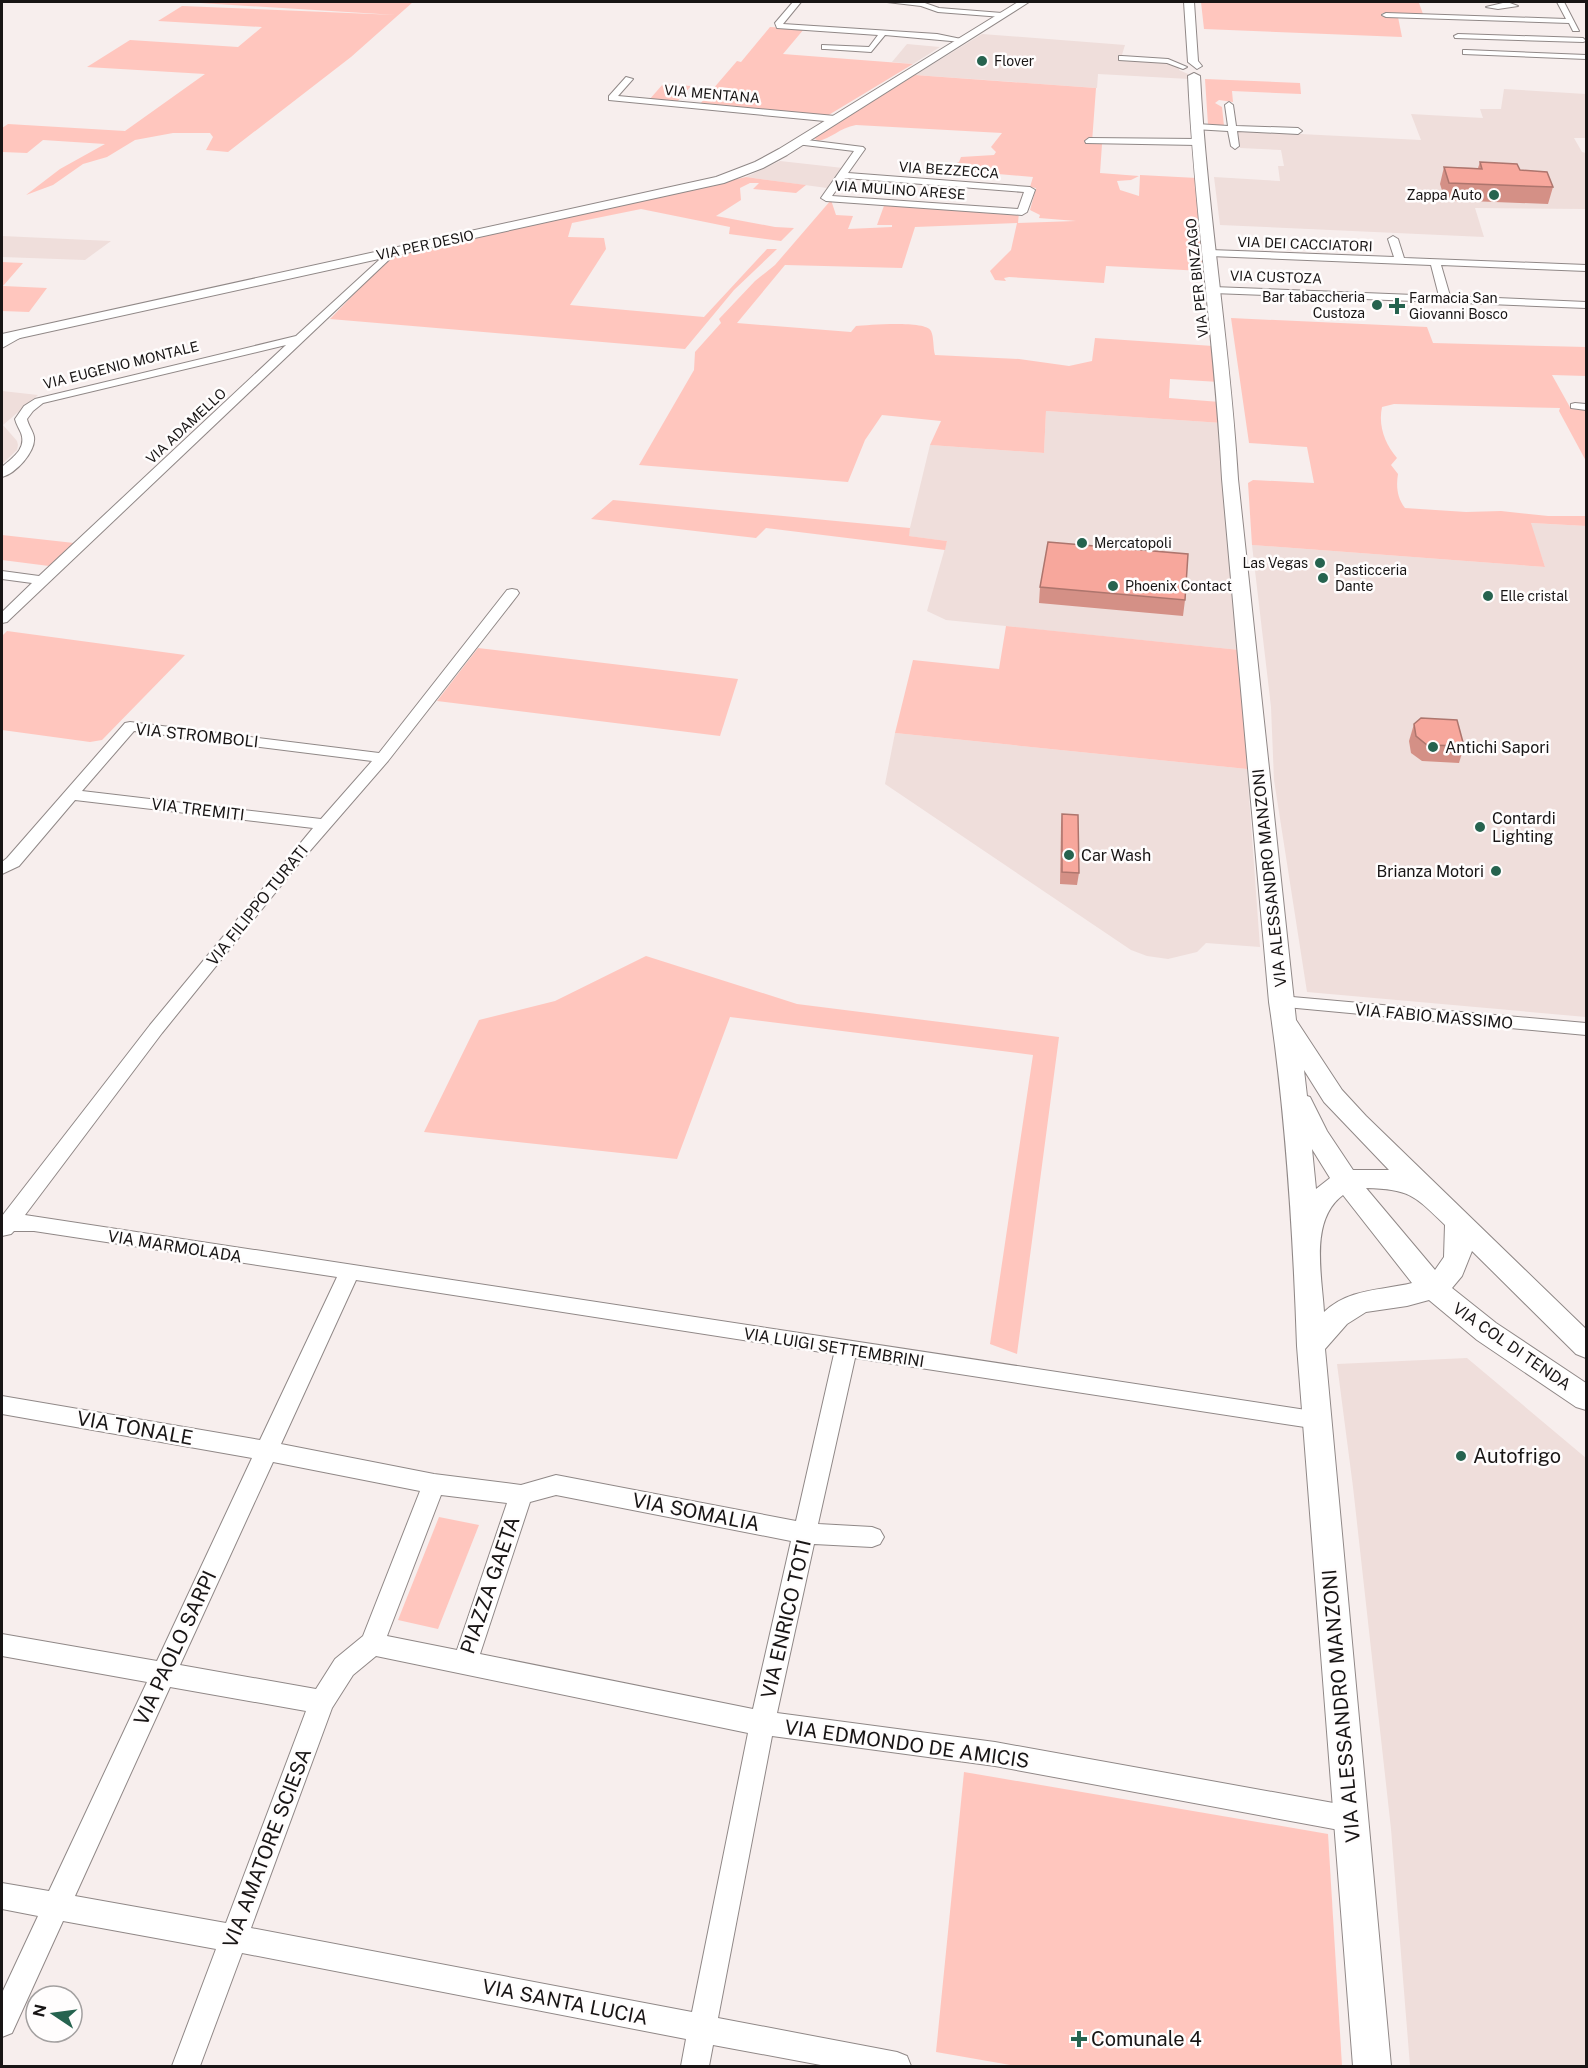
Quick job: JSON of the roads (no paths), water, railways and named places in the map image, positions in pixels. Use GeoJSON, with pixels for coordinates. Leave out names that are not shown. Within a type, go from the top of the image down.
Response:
{"type":"FeatureCollection","features":[{"type":"Feature","properties":{"kind":"main road","name":"VIA PER DESIO"},"geometry":{"type":"LineString","coordinates":[[2,338],[711,183],[759,165],[799,142],[894,82],[912,75],[950,52],[962,40],[1024,2]]}},
{"type":"Feature","properties":{"kind":"main road","name":"VIA PER BINZAGO"},"geometry":{"type":"LineString","coordinates":[[1189,2],[1190,67],[1226,410]]}},
{"type":"Feature","properties":{"kind":"main road","name":"VIA ALESSANDRO MANZONI"},"geometry":{"type":"LineString","coordinates":[[1226,410],[1230,479],[1282,1010],[1294,1087],[1307,1238],[1311,1346],[1372,2067]]}},
{"type":"Feature","properties":{"kind":"main road"},"geometry":{"type":"LineString","coordinates":[[1282,1010],[1333,1096],[1357,1123],[1587,1346]]}},
{"type":"Feature","properties":{"kind":"main road","name":"VIA COL DI TENDA"},"geometry":{"type":"LineString","coordinates":[[1294,1087],[1310,1124],[1347,1182],[1393,1241],[1434,1288],[1489,1333],[1587,1398]]}},
{"type":"Feature","properties":{"kind":"main road"},"geometry":{"type":"LineString","coordinates":[[1307,1238],[1318,1205],[1328,1191],[1347,1182],[1377,1177],[1401,1181],[1426,1190]]}},
{"type":"Feature","properties":{"kind":"main road"},"geometry":{"type":"LineString","coordinates":[[1311,1346],[1341,1312],[1360,1302],[1403,1296],[1434,1288],[1448,1277],[1459,1258],[1461,1242],[1458,1223]]}},
{"type":"Feature","properties":{"kind":"street"},"geometry":{"type":"LineString","coordinates":[[796,2],[779,23],[780,26],[962,40]]}},
{"type":"Feature","properties":{"kind":"street"},"geometry":{"type":"LineString","coordinates":[[891,2],[922,4],[938,10],[1002,15]]}},
{"type":"Feature","properties":{"kind":"street"},"geometry":{"type":"LineString","coordinates":[[1561,2],[1568,17],[1584,37]]}},
{"type":"Feature","properties":{"kind":"street"},"geometry":{"type":"LineString","coordinates":[[1433,6],[1437,16]]}},
{"type":"Feature","properties":{"kind":"street"},"geometry":{"type":"LineString","coordinates":[[1477,6],[1498,7]]}},
{"type":"Feature","properties":{"kind":"street"},"geometry":{"type":"LineString","coordinates":[[1386,15],[1568,17],[1576,13]]}},
{"type":"Feature","properties":{"kind":"street"},"geometry":{"type":"LineString","coordinates":[[825,48],[871,50],[884,33]]}},
{"type":"Feature","properties":{"kind":"street"},"geometry":{"type":"LineString","coordinates":[[1458,36],[1584,37]]}},
{"type":"Feature","properties":{"kind":"street"},"geometry":{"type":"LineString","coordinates":[[1466,52],[1587,57]]}},
{"type":"Feature","properties":{"kind":"street"},"geometry":{"type":"LineString","coordinates":[[1122,58],[1190,67]]}},
{"type":"Feature","properties":{"kind":"street","name":"VIA MENTANA"},"geometry":{"type":"LineString","coordinates":[[629,79],[612,98],[835,119]]}},
{"type":"Feature","properties":{"kind":"street"},"geometry":{"type":"LineString","coordinates":[[1229,105],[1236,146]]}},
{"type":"Feature","properties":{"kind":"street"},"geometry":{"type":"LineString","coordinates":[[1197,127],[1298,131]]}},
{"type":"Feature","properties":{"kind":"street"},"geometry":{"type":"LineString","coordinates":[[1089,141],[1197,142]]}},
{"type":"Feature","properties":{"kind":"street","name":"VIA MULINO ARESE"},"geometry":{"type":"LineString","coordinates":[[799,142],[860,149],[826,198],[1022,212]]}},
{"type":"Feature","properties":{"kind":"street","name":"VIA BEZZECCA"},"geometry":{"type":"LineString","coordinates":[[843,175],[1030,190],[1022,212]]}},
{"type":"Feature","properties":{"kind":"street","name":"VIA DEI CACCIATORI"},"geometry":{"type":"LineString","coordinates":[[1393,239],[1400,261]]}},
{"type":"Feature","properties":{"kind":"street","name":"VIA ADAMELLO"},"geometry":{"type":"LineString","coordinates":[[3,617],[390,253]]}},
{"type":"Feature","properties":{"kind":"street","name":"VIA DEI CACCIATORI"},"geometry":{"type":"LineString","coordinates":[[1210,254],[1587,268]]}},
{"type":"Feature","properties":{"kind":"street"},"geometry":{"type":"LineString","coordinates":[[1435,262],[1445,299]]}},
{"type":"Feature","properties":{"kind":"street","name":"VIA CUSTOZA"},"geometry":{"type":"LineString","coordinates":[[1213,290],[1587,305]]}},
{"type":"Feature","properties":{"kind":"street"},"geometry":{"type":"LineString","coordinates":[[2,345],[21,333]]}},
{"type":"Feature","properties":{"kind":"street","name":"VIA EUGENIO MONTALE"},"geometry":{"type":"LineString","coordinates":[[2,473],[27,448],[28,436],[20,423],[21,418],[32,405],[39,401],[302,337]]}},
{"type":"Feature","properties":{"kind":"street"},"geometry":{"type":"LineString","coordinates":[[2,575],[43,580]]}},
{"type":"Feature","properties":{"kind":"street","name":"VIA FILIPPO TURATI"},"geometry":{"type":"LineString","coordinates":[[4,1226],[156,1029],[324,824],[383,758],[512,593]]}},
{"type":"Feature","properties":{"kind":"street","name":"VIA STROMBOLI"},"geometry":{"type":"LineString","coordinates":[[2,869],[13,862],[130,726],[383,758]]}},
{"type":"Feature","properties":{"kind":"street","name":"VIA TREMITI"},"geometry":{"type":"LineString","coordinates":[[72,795],[324,824]]}},
{"type":"Feature","properties":{"kind":"street","name":"VIA FABIO MASSIMO"},"geometry":{"type":"LineString","coordinates":[[1282,1010],[1587,1029]]}},
{"type":"Feature","properties":{"kind":"street","name":"VIA MARMOLADA"},"geometry":{"type":"LineString","coordinates":[[4,1226],[34,1223],[349,1273]]}},
{"type":"Feature","properties":{"kind":"street","name":"VIA LUIGI SETTEMBRINI"},"geometry":{"type":"LineString","coordinates":[[349,1273],[1318,1420]]}},
{"type":"Feature","properties":{"kind":"street","name":"VIA PAOLO SARPI"},"geometry":{"type":"LineString","coordinates":[[2,2024],[349,1273]]}},
{"type":"Feature","properties":{"kind":"street","name":"VIA ENRICO TOTI"},"geometry":{"type":"LineString","coordinates":[[696,2067],[762,1724],[846,1349]]}},
{"type":"Feature","properties":{"kind":"street","name":"VIA TONALE"},"geometry":{"type":"LineString","coordinates":[[2,1405],[268,1451]]}},
{"type":"Feature","properties":{"kind":"street"},"geometry":{"type":"LineString","coordinates":[[268,1451],[434,1484],[521,1495]]}},
{"type":"Feature","properties":{"kind":"street"},"geometry":{"type":"LineString","coordinates":[[372,1644],[434,1484]]}},
{"type":"Feature","properties":{"kind":"street","name":"VIA SOMALIA"},"geometry":{"type":"LineString","coordinates":[[521,1495],[556,1485],[805,1533],[872,1537]]}},
{"type":"Feature","properties":{"kind":"street","name":"PIAZZA GAETA"},"geometry":{"type":"LineString","coordinates":[[372,1644],[465,1662],[521,1495]]}},
{"type":"Feature","properties":{"kind":"street","name":"VIA AMATORE SCIESA"},"geometry":{"type":"LineString","coordinates":[[186,2067],[322,1702],[344,1667],[372,1644]]}},
{"type":"Feature","properties":{"kind":"street"},"geometry":{"type":"LineString","coordinates":[[2,1645],[322,1702]]}},
{"type":"Feature","properties":{"kind":"street","name":"VIA EDMONDO DE AMICIS"},"geometry":{"type":"LineString","coordinates":[[465,1662],[762,1724],[995,1754],[1350,1819]]}},
{"type":"Feature","properties":{"kind":"street","name":"VIA SANTA LUCIA"},"geometry":{"type":"LineString","coordinates":[[2,1896],[703,2029],[858,2063],[897,2067]]}},
{"type":"Feature","properties":{"kind":"place","name":"Flover"},"geometry":{"type":"Point","coordinates":[982,61]}},
{"type":"Feature","properties":{"kind":"place","name":"Zappa Auto"},"geometry":{"type":"Point","coordinates":[1494,195]}},
{"type":"Feature","properties":{"kind":"place","name":"Bar tabaccheria Custoza"},"geometry":{"type":"Point","coordinates":[1377,305]}},
{"type":"Feature","properties":{"kind":"place","name":"Farmacia San Giovanni Bosco"},"geometry":{"type":"Point","coordinates":[1397,306]}},
{"type":"Feature","properties":{"kind":"place","name":"Mercatopoli"},"geometry":{"type":"Point","coordinates":[1082,543]}},
{"type":"Feature","properties":{"kind":"place","name":"Las Vegas"},"geometry":{"type":"Point","coordinates":[1320,563]}},
{"type":"Feature","properties":{"kind":"place","name":"Pasticceria Dante"},"geometry":{"type":"Point","coordinates":[1323,578]}},
{"type":"Feature","properties":{"kind":"place","name":"Phoenix Contact"},"geometry":{"type":"Point","coordinates":[1113,586]}},
{"type":"Feature","properties":{"kind":"place","name":"Elle cristal"},"geometry":{"type":"Point","coordinates":[1488,596]}},
{"type":"Feature","properties":{"kind":"place","name":"Antichi Sapori"},"geometry":{"type":"Point","coordinates":[1433,747]}},
{"type":"Feature","properties":{"kind":"place","name":"Contardi Lighting"},"geometry":{"type":"Point","coordinates":[1480,827]}},
{"type":"Feature","properties":{"kind":"place","name":"Car Wash"},"geometry":{"type":"Point","coordinates":[1069,855]}},
{"type":"Feature","properties":{"kind":"place","name":"Brianza Motori"},"geometry":{"type":"Point","coordinates":[1496,871]}},
{"type":"Feature","properties":{"kind":"place","name":"Autofrigo"},"geometry":{"type":"Point","coordinates":[1461,1456]}},
{"type":"Feature","properties":{"kind":"place","name":"Comunale 4"},"geometry":{"type":"Point","coordinates":[1079,2039]}}]}
